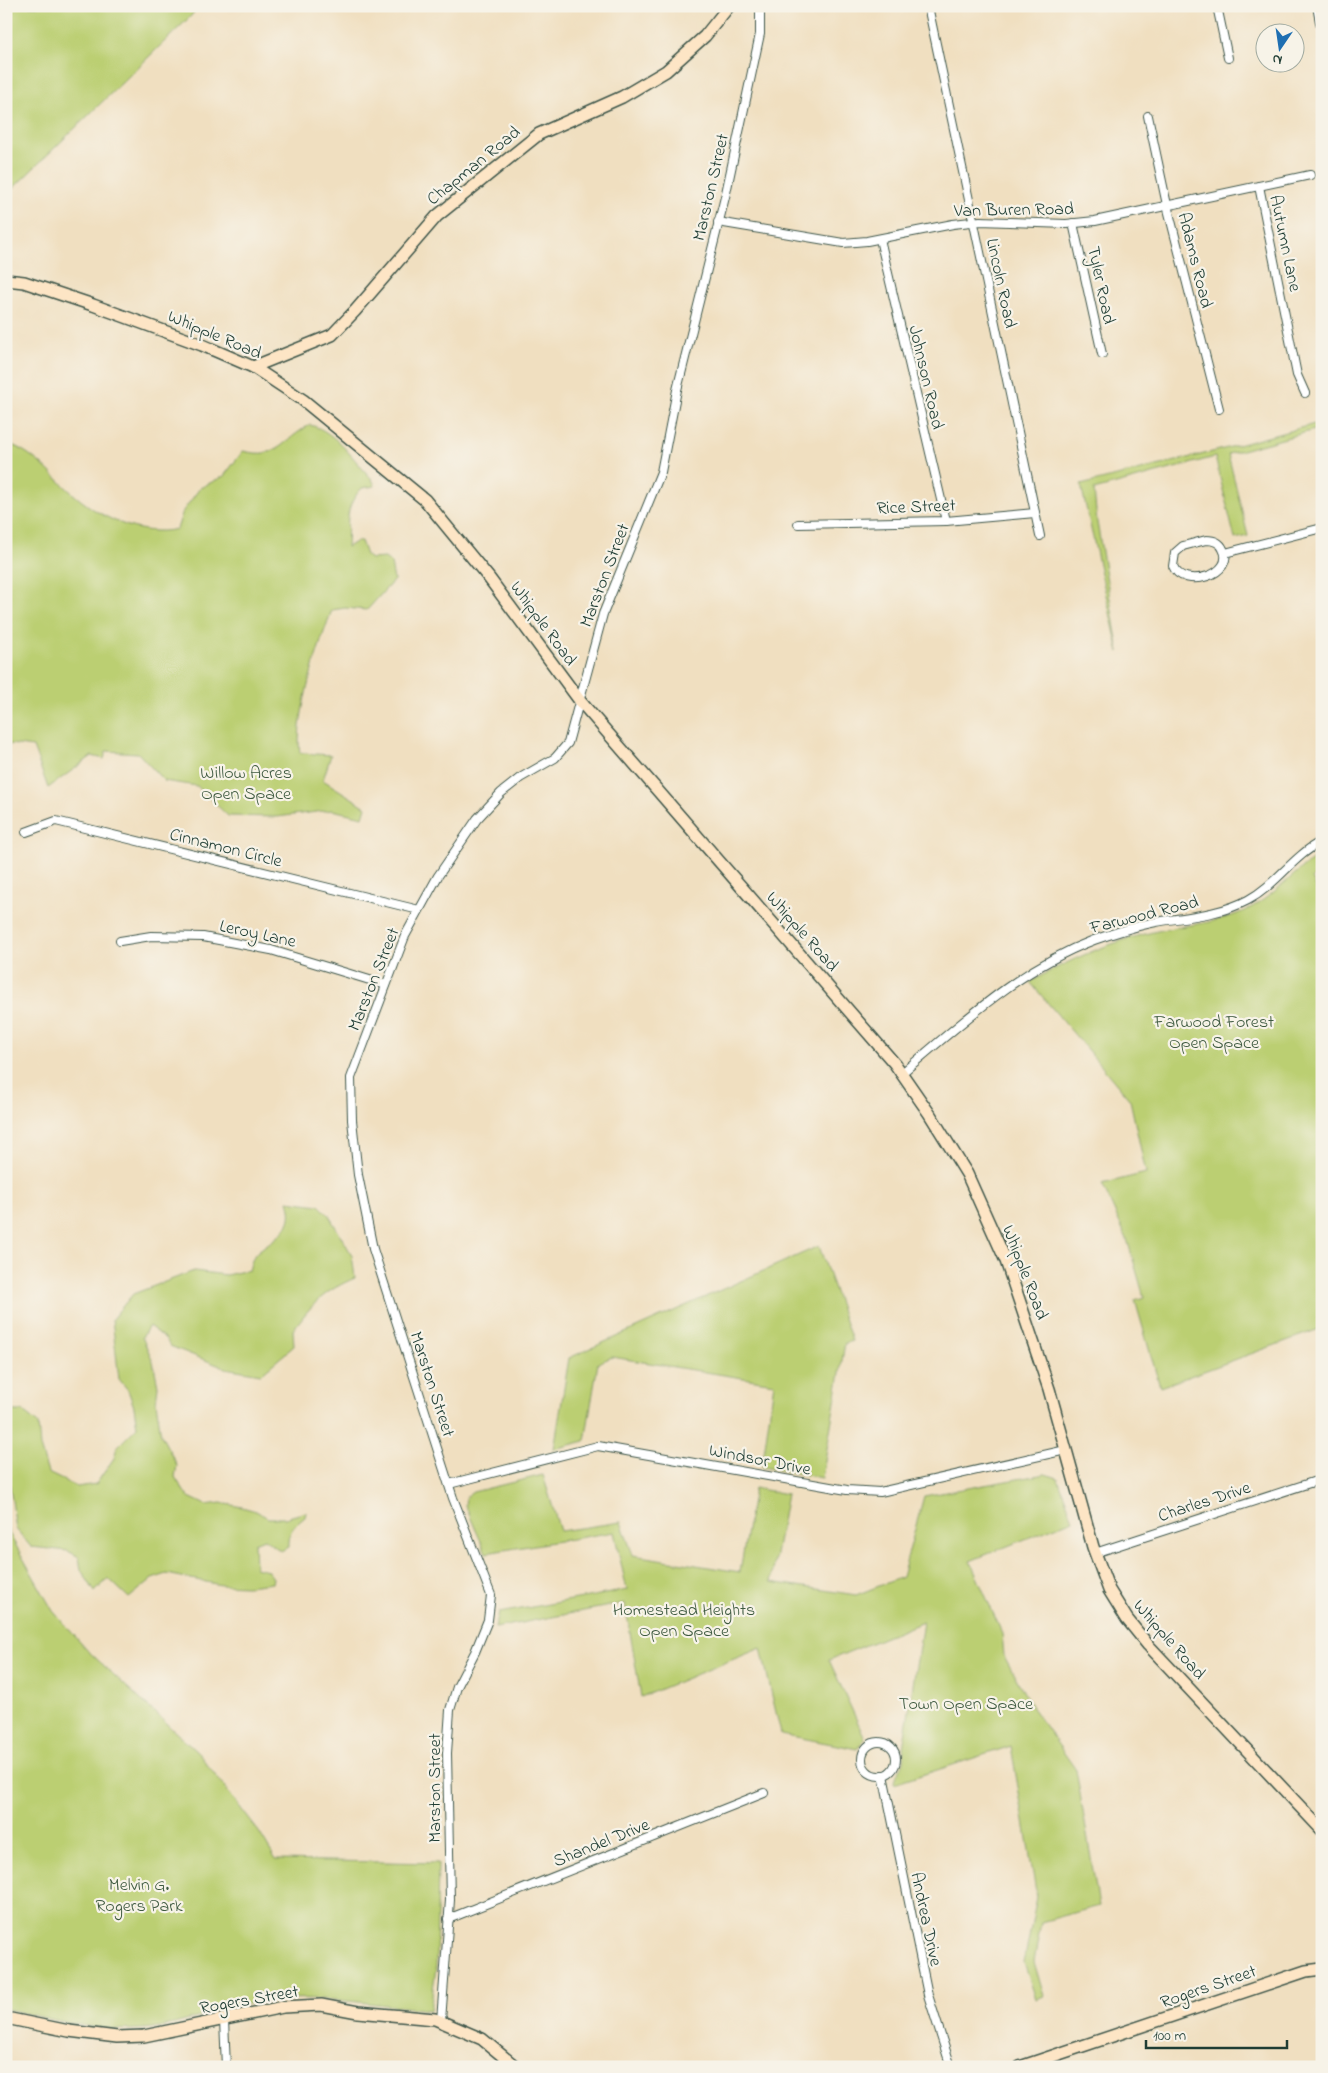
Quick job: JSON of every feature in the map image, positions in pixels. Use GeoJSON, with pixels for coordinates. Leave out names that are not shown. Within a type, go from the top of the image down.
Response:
{"type":"FeatureCollection","features":[{"type":"Feature","properties":{"kind":"main road","name":"Chapman Road"},"geometry":{"type":"LineString","coordinates":[[252,367],[332,335],[356,311],[437,216],[539,134],[622,97],[666,71],[705,36],[729,6]]}},
{"type":"Feature","properties":{"kind":"main road","name":"Whipple Road"},"geometry":{"type":"LineString","coordinates":[[6,280],[24,282],[93,305],[202,345],[252,367],[303,400],[425,500],[489,578],[580,701],[902,1073],[967,1174],[1006,1261],[1049,1389],[1095,1553],[1109,1590],[1127,1619],[1148,1645],[1322,1830]]}},
{"type":"Feature","properties":{"kind":"main road","name":"Rogers Street"},"geometry":{"type":"LineString","coordinates":[[1020,2067],[1290,1977],[1322,1969]]}},
{"type":"Feature","properties":{"kind":"main road","name":"Rogers Street"},"geometry":{"type":"LineString","coordinates":[[6,2018],[69,2032],[117,2037],[153,2035],[283,2007],[321,2005],[441,2021],[482,2039],[516,2067]]}},
{"type":"Feature","properties":{"kind":"street","name":"Marston Street"},"geometry":{"type":"LineString","coordinates":[[441,2021],[448,1919],[447,1753],[450,1710],[457,1687],[475,1652],[488,1620],[490,1595],[449,1484],[373,1249],[358,1175],[352,1120],[351,1078],[405,936],[438,876],[477,818],[520,778],[555,758],[568,742],[603,614],[661,472],[760,34],[760,6]]}},
{"type":"Feature","properties":{"kind":"street","name":"Lincoln Road"},"geometry":{"type":"LineString","coordinates":[[928,6],[1040,536]]}},
{"type":"Feature","properties":{"kind":"street"},"geometry":{"type":"LineString","coordinates":[[1217,6],[1228,58]]}},
{"type":"Feature","properties":{"kind":"street"},"geometry":{"type":"LineString","coordinates":[[1317,6],[1322,33]]}},
{"type":"Feature","properties":{"kind":"street","name":"Adams Road"},"geometry":{"type":"LineString","coordinates":[[1148,116],[1167,205],[1219,409]]}},
{"type":"Feature","properties":{"kind":"street","name":"Van Buren Road"},"geometry":{"type":"LineString","coordinates":[[718,222],[843,243],[880,239],[953,224],[974,222],[1073,223],[1095,221],[1310,175]]}},
{"type":"Feature","properties":{"kind":"street","name":"Autumn Lane"},"geometry":{"type":"LineString","coordinates":[[1259,186],[1298,375],[1305,394]]}},
{"type":"Feature","properties":{"kind":"street","name":"Tyler Road"},"geometry":{"type":"LineString","coordinates":[[1073,223],[1102,354]]}},
{"type":"Feature","properties":{"kind":"street","name":"Johnson Road"},"geometry":{"type":"LineString","coordinates":[[880,239],[946,521]]}},
{"type":"Feature","properties":{"kind":"street","name":"Rice Street"},"geometry":{"type":"LineString","coordinates":[[798,524],[946,521],[1035,513]]}},
{"type":"Feature","properties":{"kind":"street"},"geometry":{"type":"LineString","coordinates":[[1225,552],[1322,528]]}},
{"type":"Feature","properties":{"kind":"street"},"geometry":{"type":"LineString","coordinates":[[1214,541],[1220,544],[1225,552],[1221,568],[1203,577],[1184,578],[1178,574],[1173,566],[1172,559],[1177,550],[1194,542],[1214,541]]}},
{"type":"Feature","properties":{"kind":"street","name":"Cinnamon Circle"},"geometry":{"type":"LineString","coordinates":[[26,832],[56,821],[419,910]]}},
{"type":"Feature","properties":{"kind":"street","name":"Farwood Road"},"geometry":{"type":"LineString","coordinates":[[902,1073],[992,998],[1040,965],[1088,943],[1124,931],[1153,923],[1215,912],[1237,905],[1267,887],[1301,855],[1322,841]]}},
{"type":"Feature","properties":{"kind":"street","name":"Leroy Lane"},"geometry":{"type":"LineString","coordinates":[[120,941],[151,936],[203,937],[271,950],[386,984]]}},
{"type":"Feature","properties":{"kind":"street","name":"Windsor Drive"},"geometry":{"type":"LineString","coordinates":[[449,1484],[598,1446],[847,1490],[880,1492],[1066,1450]]}},
{"type":"Feature","properties":{"kind":"street","name":"Charles Drive"},"geometry":{"type":"LineString","coordinates":[[1095,1553],[1322,1478]]}},
{"type":"Feature","properties":{"kind":"street"},"geometry":{"type":"LineString","coordinates":[[874,1743],[887,1744],[896,1754],[894,1767],[883,1775],[870,1772],[863,1762],[865,1750],[874,1743]]}},
{"type":"Feature","properties":{"kind":"street","name":"Andrea Drive"},"geometry":{"type":"LineString","coordinates":[[883,1775],[928,1995],[951,2067]]}},
{"type":"Feature","properties":{"kind":"street","name":"Shandel Drive"},"geometry":{"type":"LineString","coordinates":[[448,1919],[764,1793]]}},
{"type":"Feature","properties":{"kind":"street"},"geometry":{"type":"LineString","coordinates":[[224,2020],[226,2067]]}},
{"type":"Feature","properties":{"kind":"green space"},"geometry":{"type":"Polygon","coordinates":[[[10,6],[198,6],[191,16],[6,195],[6,12],[10,6]]]}},
{"type":"Feature","properties":{"kind":"green space"},"geometry":{"type":"Polygon","coordinates":[[[1322,422],[1322,430],[1318,429],[1228,454],[1248,536],[1235,539],[1215,457],[1094,490],[1097,522],[1119,652],[1081,485],[1322,422]]]}},
{"type":"Feature","properties":{"kind":"green space","name":"Willow Acres Open Space"},"geometry":{"type":"Polygon","coordinates":[[[310,425],[328,433],[372,479],[375,486],[362,488],[349,509],[347,547],[357,541],[361,541],[366,555],[371,559],[385,558],[391,563],[394,580],[367,610],[345,608],[332,610],[309,682],[301,721],[300,753],[331,755],[323,780],[366,807],[363,817],[332,810],[277,817],[228,816],[197,786],[164,781],[138,753],[106,751],[104,759],[92,756],[48,788],[33,747],[10,744],[6,749],[6,443],[24,451],[40,463],[93,509],[119,523],[134,528],[163,531],[177,529],[183,511],[200,488],[224,476],[243,451],[265,453],[273,451],[310,425]]]}},
{"type":"Feature","properties":{"kind":"green space","name":"Farwood Forest Open Space"},"geometry":{"type":"Polygon","coordinates":[[[1322,854],[1322,871],[1312,878],[1322,900],[1322,1328],[1160,1387],[1135,1300],[1144,1297],[1127,1239],[1102,1184],[1146,1173],[1130,1100],[1030,982],[1059,966],[1105,946],[1153,932],[1209,922],[1242,912],[1274,892],[1322,854]]]}},
{"type":"Feature","properties":{"kind":"green space"},"geometry":{"type":"Polygon","coordinates":[[[288,1201],[319,1205],[328,1214],[352,1255],[355,1278],[327,1293],[306,1313],[293,1330],[294,1346],[261,1374],[225,1368],[170,1346],[165,1338],[149,1326],[142,1337],[153,1361],[158,1386],[156,1402],[161,1435],[177,1465],[175,1477],[187,1496],[206,1505],[221,1503],[242,1507],[256,1511],[268,1518],[285,1518],[306,1512],[305,1517],[292,1530],[288,1547],[281,1551],[264,1539],[254,1543],[255,1568],[268,1571],[273,1578],[272,1583],[247,1586],[221,1585],[167,1574],[152,1579],[129,1598],[108,1578],[95,1592],[81,1570],[79,1557],[68,1551],[31,1547],[16,1529],[10,1486],[6,1476],[6,1411],[22,1411],[38,1424],[40,1447],[48,1473],[77,1487],[96,1484],[114,1458],[117,1447],[137,1427],[134,1407],[128,1390],[119,1379],[112,1319],[133,1294],[194,1271],[226,1275],[249,1270],[256,1253],[277,1237],[287,1225],[290,1219],[288,1201]]]}},
{"type":"Feature","properties":{"kind":"green space"},"geometry":{"type":"Polygon","coordinates":[[[819,1246],[852,1341],[845,1343],[822,1478],[762,1467],[774,1383],[612,1357],[598,1363],[585,1441],[554,1449],[569,1358],[819,1246]]]}},
{"type":"Feature","properties":{"kind":"green space"},"geometry":{"type":"Polygon","coordinates":[[[1045,1474],[1058,1478],[1073,1520],[970,1561],[1002,1633],[1004,1656],[1033,1709],[1076,1770],[1099,1906],[1041,1922],[1034,1962],[1044,1996],[1036,1999],[1024,1963],[1037,1897],[1011,1746],[894,1784],[896,1775],[904,1760],[903,1748],[923,1622],[829,1660],[865,1738],[857,1749],[781,1734],[761,1648],[641,1697],[625,1603],[495,1628],[499,1613],[627,1590],[614,1532],[486,1553],[465,1505],[466,1497],[473,1492],[543,1475],[560,1531],[621,1522],[633,1555],[740,1572],[754,1488],[787,1494],[771,1582],[856,1595],[902,1577],[924,1496],[1045,1474]]]}},
{"type":"Feature","properties":{"kind":"green space","name":"Melvin G. Rogers Park"},"geometry":{"type":"Polygon","coordinates":[[[6,1528],[53,1611],[86,1649],[199,1754],[259,1832],[276,1860],[438,1863],[436,1968],[430,2010],[331,2000],[271,2000],[243,2005],[160,2027],[121,2030],[83,2026],[6,2009],[6,1528]]]}},
{"type":"Feature","properties":{"kind":"park label","name":"Homestead Heights Open Space"},"geometry":{"type":"Point","coordinates":[684,1619]}},
{"type":"Feature","properties":{"kind":"park label","name":"Town Open Space"},"geometry":{"type":"Point","coordinates":[966,1703]}}]}
